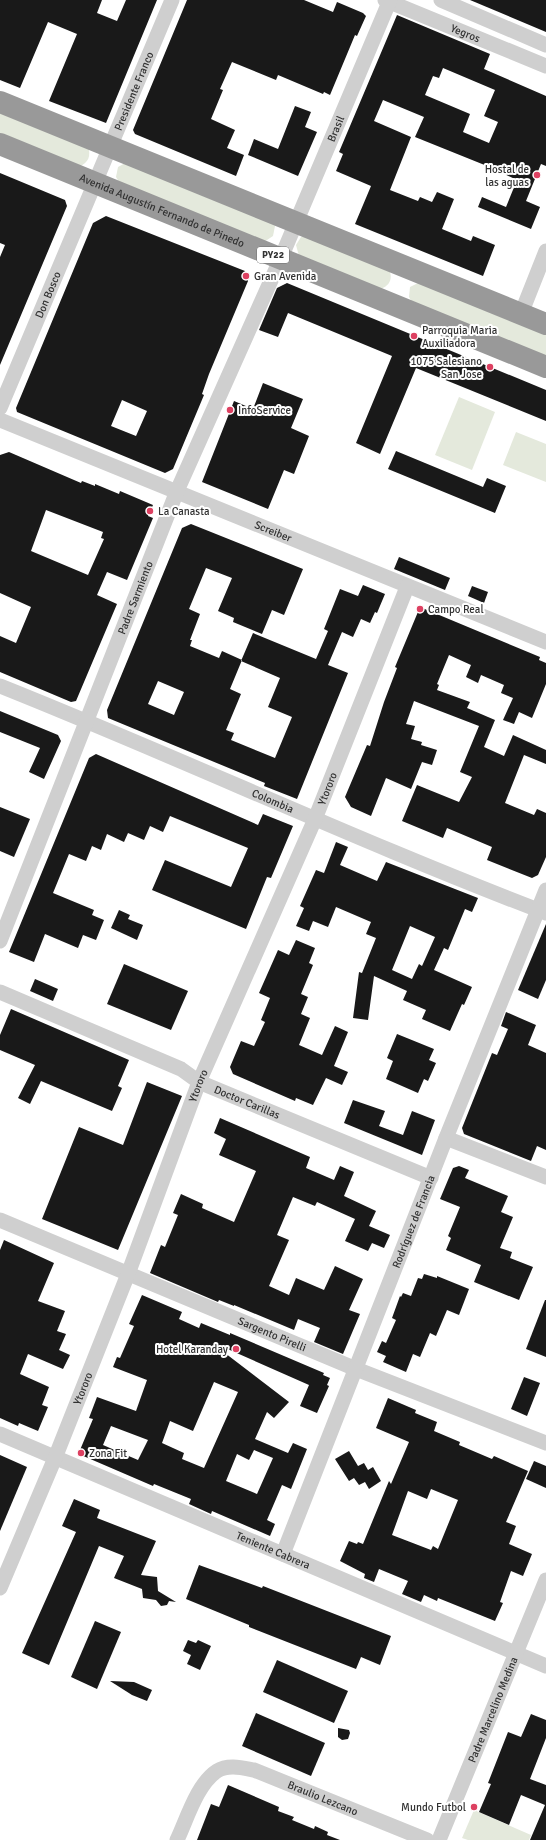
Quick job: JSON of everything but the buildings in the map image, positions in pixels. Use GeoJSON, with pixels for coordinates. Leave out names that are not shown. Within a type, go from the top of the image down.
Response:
{"type":"FeatureCollection","features":[{"type":"Feature","properties":{"kind":"highway"},"geometry":{"type":"LineString","coordinates":[[0,102],[546,324]]}},
{"type":"Feature","properties":{"kind":"highway","name":"Avenida Augustín Fernando de Pinedo"},"geometry":{"type":"LineString","coordinates":[[0,144],[546,367]]}},
{"type":"Feature","properties":{"kind":"street","name":"Presidente Franco"},"geometry":{"type":"LineString","coordinates":[[96,182],[172,0]]}},
{"type":"Feature","properties":{"kind":"street","name":"Yegros"},"geometry":{"type":"LineString","coordinates":[[441,0],[546,45]]}},
{"type":"Feature","properties":{"kind":"street","name":"Yegros"},"geometry":{"type":"LineString","coordinates":[[388,1],[546,66]]}},
{"type":"Feature","properties":{"kind":"street","name":"Brasil"},"geometry":{"type":"LineString","coordinates":[[281,258],[388,1]]}},
{"type":"Feature","properties":{"kind":"street","name":"Don Bosco"},"geometry":{"type":"LineString","coordinates":[[0,408],[96,182]]}},
{"type":"Feature","properties":{"kind":"street"},"geometry":{"type":"LineString","coordinates":[[521,314],[546,251]]}},
{"type":"Feature","properties":{"kind":"street","name":"Padre Sarmiento"},"geometry":{"type":"LineString","coordinates":[[0,941],[177,491],[281,258]]}},
{"type":"Feature","properties":{"kind":"street","name":"Screiber"},"geometry":{"type":"LineString","coordinates":[[0,420],[177,491],[407,587],[546,642]]}},
{"type":"Feature","properties":{"kind":"street","name":"Ytororo"},"geometry":{"type":"LineString","coordinates":[[0,1588],[55,1458],[128,1274],[199,1082],[315,819],[407,587]]}},
{"type":"Feature","properties":{"kind":"street","name":"Colombia"},"geometry":{"type":"LineString","coordinates":[[0,686],[86,720],[315,819],[542,911]]}},
{"type":"Feature","properties":{"kind":"street","name":"Rodríguez de Francia"},"geometry":{"type":"LineString","coordinates":[[283,1554],[446,1138],[542,911],[546,890]]}},
{"type":"Feature","properties":{"kind":"street","name":"Doctor Carillas"},"geometry":{"type":"LineString","coordinates":[[0,992],[181,1069],[199,1082],[431,1178]]}},
{"type":"Feature","properties":{"kind":"street"},"geometry":{"type":"LineString","coordinates":[[446,1138],[546,1177]]}},
{"type":"Feature","properties":{"kind":"street","name":"Sargento Pirelli"},"geometry":{"type":"LineString","coordinates":[[0,1220],[356,1369],[546,1443]]}},
{"type":"Feature","properties":{"kind":"street","name":"Teniente Cabrera"},"geometry":{"type":"LineString","coordinates":[[0,1434],[546,1666]]}},
{"type":"Feature","properties":{"kind":"street","name":"Padre Marcelino Medina"},"geometry":{"type":"LineString","coordinates":[[439,1840],[546,1580]]}},
{"type":"Feature","properties":{"kind":"street","name":"Braulio Lezcano"},"geometry":{"type":"LineString","coordinates":[[177,1840],[199,1790],[218,1770],[234,1766],[254,1770],[427,1840]]}},
{"type":"Feature","properties":{"kind":"shaded area"},"geometry":{"type":"Polygon","coordinates":[[[0,110],[88,146],[89,156],[87,161],[79,167],[0,134],[0,110]]]}},
{"type":"Feature","properties":{"kind":"shaded area"},"geometry":{"type":"Polygon","coordinates":[[[127,162],[273,221],[275,226],[273,236],[264,242],[119,182],[116,177],[118,167],[127,162]]]}},
{"type":"Feature","properties":{"kind":"shaded area"},"geometry":{"type":"Polygon","coordinates":[[[307,235],[389,269],[391,279],[389,284],[381,289],[299,256],[296,245],[301,237],[307,235]]]}},
{"type":"Feature","properties":{"kind":"shaded area"},"geometry":{"type":"Polygon","coordinates":[[[420,282],[546,334],[546,358],[412,302],[409,297],[410,287],[420,282]]]}},
{"type":"Feature","properties":{"kind":"shaded area"},"geometry":{"type":"Polygon","coordinates":[[[459,397],[495,412],[472,470],[435,455],[459,397]]]}},
{"type":"Feature","properties":{"kind":"shaded area"},"geometry":{"type":"Polygon","coordinates":[[[516,432],[546,444],[546,482],[503,465],[516,432]]]}},
{"type":"Feature","properties":{"kind":"shaded area"},"geometry":{"type":"Polygon","coordinates":[[[474,1810],[531,1835],[529,1840],[468,1840],[462,1838],[474,1810]]]}},
{"type":"Feature","properties":{"kind":"place","name":"Hostal de las aguas"},"geometry":{"type":"Point","coordinates":[537,175]}},
{"type":"Feature","properties":{"kind":"place","name":"Gran Avenida"},"geometry":{"type":"Point","coordinates":[246,276]}},
{"type":"Feature","properties":{"kind":"place","name":"Parroquia Maria Auxiliadora"},"geometry":{"type":"Point","coordinates":[414,336]}},
{"type":"Feature","properties":{"kind":"place","name":"1075 Salesiano San Jose"},"geometry":{"type":"Point","coordinates":[490,367]}},
{"type":"Feature","properties":{"kind":"place","name":"InfoService"},"geometry":{"type":"Point","coordinates":[230,410]}},
{"type":"Feature","properties":{"kind":"place","name":"La Canasta"},"geometry":{"type":"Point","coordinates":[150,511]}},
{"type":"Feature","properties":{"kind":"place","name":"Campo Real"},"geometry":{"type":"Point","coordinates":[420,609]}},
{"type":"Feature","properties":{"kind":"place","name":"Hotel Karanday"},"geometry":{"type":"Point","coordinates":[236,1349]}},
{"type":"Feature","properties":{"kind":"place","name":"Zona Fit"},"geometry":{"type":"Point","coordinates":[81,1453]}},
{"type":"Feature","properties":{"kind":"place","name":"Mundo Futbol"},"geometry":{"type":"Point","coordinates":[474,1807]}}]}
